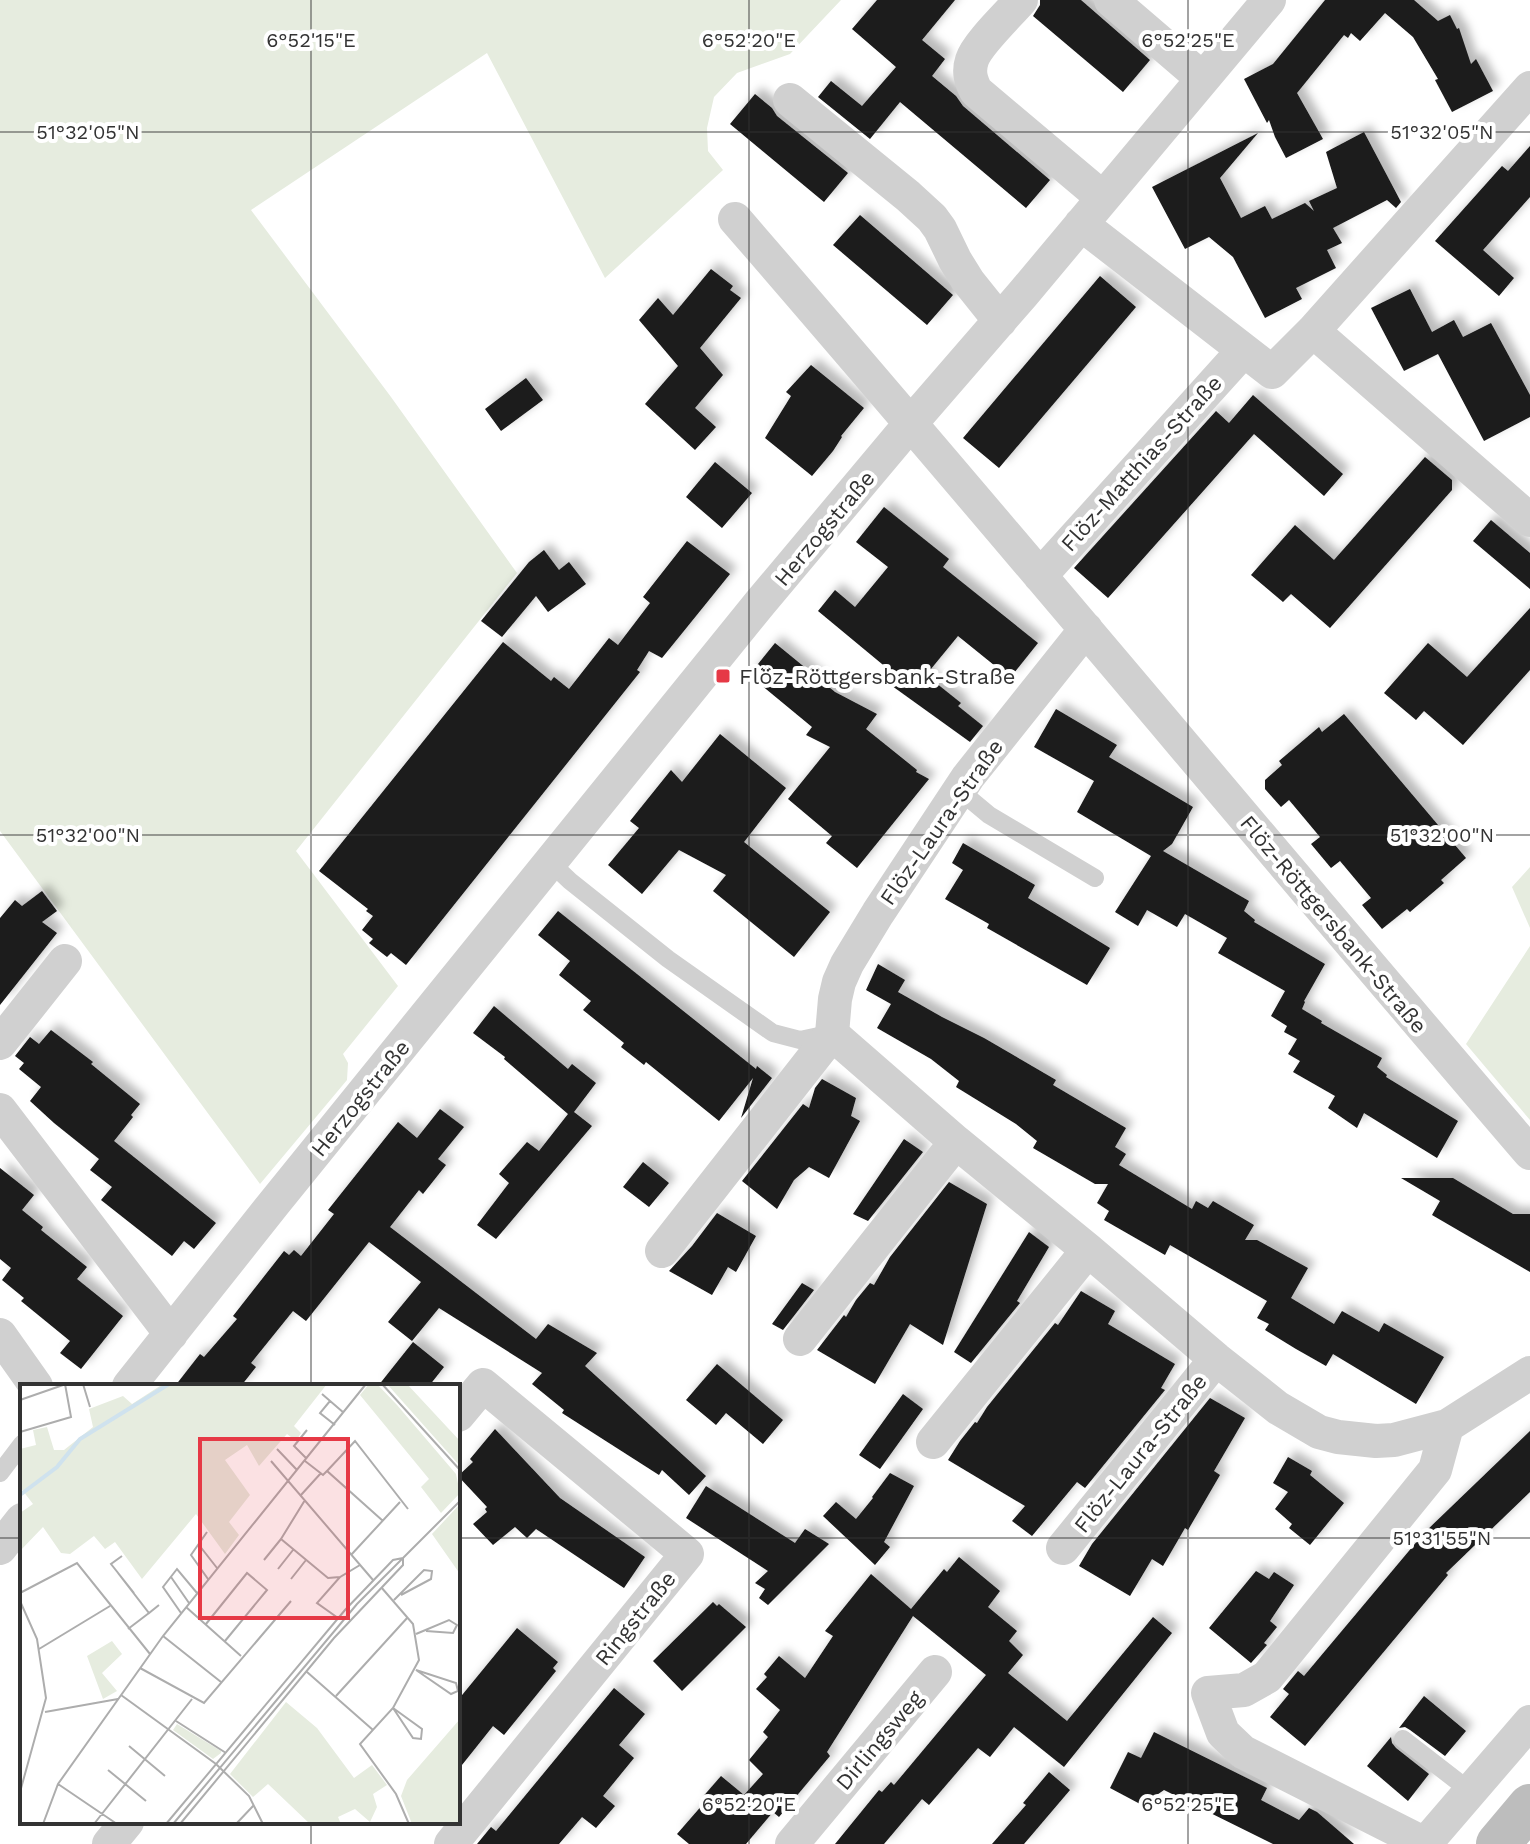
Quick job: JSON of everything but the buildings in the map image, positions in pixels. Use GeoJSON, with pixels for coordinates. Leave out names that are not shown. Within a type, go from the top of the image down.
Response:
{"type":"FeatureCollection","features":[{"type":"Feature","properties":{"kind":"main road"},"geometry":{"type":"LineString","coordinates":[[1498,1844],[1530,1806]]}},
{"type":"Feature","properties":{"kind":"street"},"geometry":{"type":"LineString","coordinates":[[1021,0],[976,52],[970,70],[971,81],[976,91],[1103,198]]}},
{"type":"Feature","properties":{"kind":"street"},"geometry":{"type":"LineString","coordinates":[[1111,0],[1203,79]]}},
{"type":"Feature","properties":{"kind":"street","name":"Herzogstraße"},"geometry":{"type":"LineString","coordinates":[[131,1384],[752,614],[1269,0]]}},
{"type":"Feature","properties":{"kind":"street"},"geometry":{"type":"LineString","coordinates":[[1081,224],[1272,372],[1313,331],[1530,88]]}},
{"type":"Feature","properties":{"kind":"street"},"geometry":{"type":"LineString","coordinates":[[790,100],[932,218],[968,281],[1000,321]]}},
{"type":"Feature","properties":{"kind":"street","name":"Flöz-Röttgersbank-Straße"},"geometry":{"type":"LineString","coordinates":[[735,219],[1530,1153]]}},
{"type":"Feature","properties":{"kind":"street"},"geometry":{"type":"LineString","coordinates":[[1313,331],[1530,520]]}},
{"type":"Feature","properties":{"kind":"street","name":"Flöz-Matthias-Straße"},"geometry":{"type":"LineString","coordinates":[[1040,576],[1243,351]]}},
{"type":"Feature","properties":{"kind":"street","name":"Flöz-Laura-Straße"},"geometry":{"type":"LineString","coordinates":[[1086,629],[968,777],[847,964],[835,999],[832,1034],[1216,1359],[1278,1408],[1319,1432],[1366,1440],[1394,1440],[1447,1426],[1530,1373]]}},
{"type":"Feature","properties":{"kind":"street"},"geometry":{"type":"LineString","coordinates":[[0,1043],[65,961]]}},
{"type":"Feature","properties":{"kind":"street"},"geometry":{"type":"LineString","coordinates":[[662,1251],[832,1034]]}},
{"type":"Feature","properties":{"kind":"street"},"geometry":{"type":"LineString","coordinates":[[0,1110],[171,1334]]}},
{"type":"Feature","properties":{"kind":"street"},"geometry":{"type":"LineString","coordinates":[[800,1339],[956,1142]]}},
{"type":"Feature","properties":{"kind":"street"},"geometry":{"type":"LineString","coordinates":[[933,1442],[1088,1250]]}},
{"type":"Feature","properties":{"kind":"street"},"geometry":{"type":"LineString","coordinates":[[0,1335],[35,1384]]}},
{"type":"Feature","properties":{"kind":"street","name":"Flöz-Laura-Straße"},"geometry":{"type":"LineString","coordinates":[[1063,1548],[1216,1359]]}},
{"type":"Feature","properties":{"kind":"street","name":"Ringstraße"},"geometry":{"type":"LineString","coordinates":[[451,1844],[687,1554],[483,1385],[460,1413]]}},
{"type":"Feature","properties":{"kind":"street"},"geometry":{"type":"LineString","coordinates":[[1447,1426],[1435,1470],[1267,1677],[1244,1690],[1208,1693],[1223,1733],[1243,1752],[1425,1844],[1530,1722]]}},
{"type":"Feature","properties":{"kind":"street"},"geometry":{"type":"LineString","coordinates":[[0,1548],[20,1523]]}},
{"type":"Feature","properties":{"kind":"street","name":"Dirlingsweg"},"geometry":{"type":"LineString","coordinates":[[792,1844],[935,1672]]}},
{"type":"Feature","properties":{"kind":"street"},"geometry":{"type":"LineString","coordinates":[[109,1844],[125,1824]]}},
{"type":"Feature","properties":{"kind":"lane"},"geometry":{"type":"LineString","coordinates":[[959,790],[989,815],[1095,878]]}},
{"type":"Feature","properties":{"kind":"lane"},"geometry":{"type":"LineString","coordinates":[[550,862],[668,959],[773,1033],[800,1040],[832,1034]]}},
{"type":"Feature","properties":{"kind":"lane"},"geometry":{"type":"LineString","coordinates":[[0,1473],[20,1447]]}},
{"type":"Feature","properties":{"kind":"lane"},"geometry":{"type":"LineString","coordinates":[[1403,1739],[1470,1791]]}},
{"type":"Feature","properties":{"kind":"shaded area"},"geometry":{"type":"Polygon","coordinates":[[[0,0],[841,0],[790,54],[737,73],[714,97],[707,128],[708,151],[723,170],[605,278],[487,53],[251,210],[517,573],[296,851],[398,986],[343,1054],[348,1063],[347,1080],[260,1184],[0,831],[0,0]]]}},
{"type":"Feature","properties":{"kind":"shaded area"},"geometry":{"type":"Polygon","coordinates":[[[1530,867],[1530,928],[1512,887],[1530,867]]]}},
{"type":"Feature","properties":{"kind":"shaded area"},"geometry":{"type":"Polygon","coordinates":[[[1530,946],[1530,1120],[1466,1044],[1530,946]]]}},
{"type":"Feature","properties":{"kind":"place","name":"Flöz-Röttgersbank-Straße"},"geometry":{"type":"Point","coordinates":[723,676]}}]}
